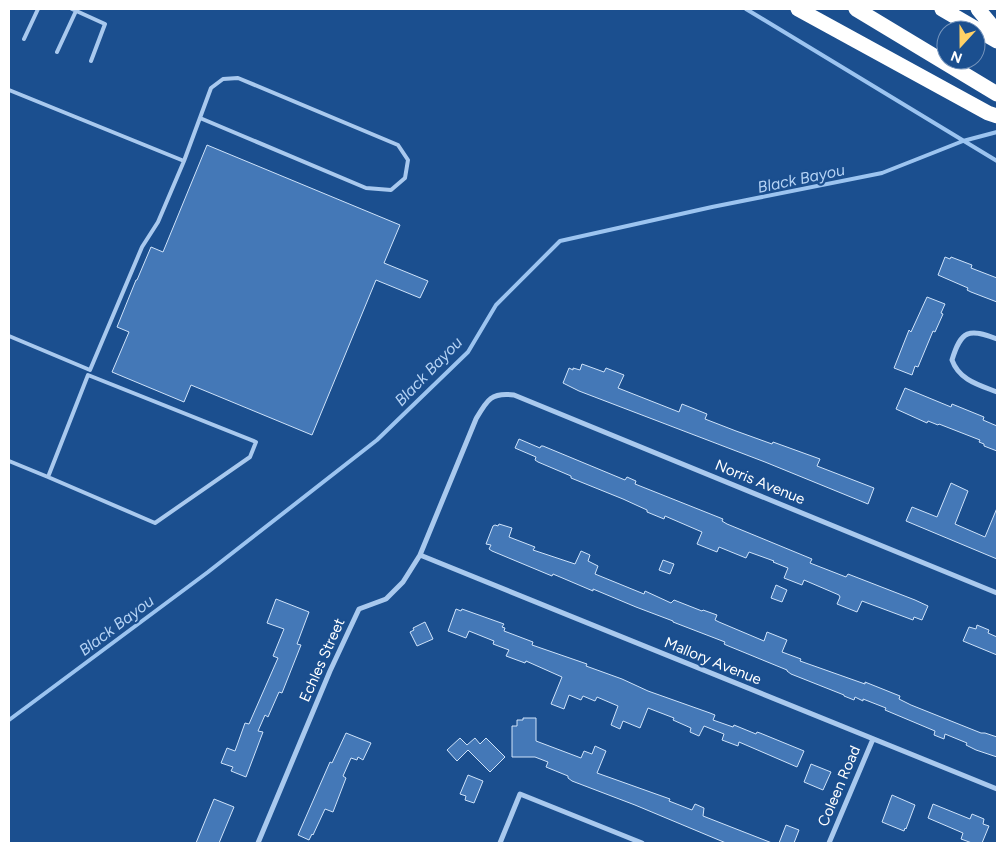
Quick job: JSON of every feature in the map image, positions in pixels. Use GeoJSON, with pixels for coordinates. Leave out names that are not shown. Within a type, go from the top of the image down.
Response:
{"type":"FeatureCollection","features":[{"type":"Feature","properties":{"kind":"highway"},"geometry":{"type":"LineString","coordinates":[[798,9],[997,116]]}},
{"type":"Feature","properties":{"kind":"highway"},"geometry":{"type":"LineString","coordinates":[[856,9],[997,94]]}},
{"type":"Feature","properties":{"kind":"highway"},"geometry":{"type":"LineString","coordinates":[[942,9],[997,41]]}},
{"type":"Feature","properties":{"kind":"highway"},"geometry":{"type":"LineString","coordinates":[[978,9],[997,32]]}},
{"type":"Feature","properties":{"kind":"street"},"geometry":{"type":"LineString","coordinates":[[997,339],[976,332],[966,334],[959,339],[952,360],[958,372],[964,377],[997,392]]}},
{"type":"Feature","properties":{"kind":"street","name":"Echles Street"},"geometry":{"type":"LineString","coordinates":[[258,843],[330,671],[359,609],[386,599],[403,582],[420,555],[476,419],[485,402],[500,393],[514,395]]}},
{"type":"Feature","properties":{"kind":"street","name":"Norris Avenue"},"geometry":{"type":"LineString","coordinates":[[514,395],[997,593]]}},
{"type":"Feature","properties":{"kind":"street","name":"Mallory Avenue"},"geometry":{"type":"LineString","coordinates":[[420,555],[997,789]]}},
{"type":"Feature","properties":{"kind":"street","name":"Coleen Road"},"geometry":{"type":"LineString","coordinates":[[829,843],[873,739]]}},
{"type":"Feature","properties":{"kind":"street"},"geometry":{"type":"LineString","coordinates":[[500,843],[520,794],[642,843]]}},
{"type":"Feature","properties":{"kind":"lane"},"geometry":{"type":"LineString","coordinates":[[24,39],[38,9]]}},
{"type":"Feature","properties":{"kind":"lane"},"geometry":{"type":"LineString","coordinates":[[57,52],[74,10],[104,24],[91,61]]}},
{"type":"Feature","properties":{"kind":"lane"},"geometry":{"type":"LineString","coordinates":[[48,477],[90,370],[142,247],[158,222],[184,161],[211,88],[223,79],[238,78],[398,145],[408,160],[405,178],[391,190],[366,188],[200,118]]}},
{"type":"Feature","properties":{"kind":"lane"},"geometry":{"type":"LineString","coordinates":[[9,90],[184,161]]}},
{"type":"Feature","properties":{"kind":"lane"},"geometry":{"type":"LineString","coordinates":[[9,336],[90,370]]}},
{"type":"Feature","properties":{"kind":"lane"},"geometry":{"type":"LineString","coordinates":[[9,461],[155,524],[250,457],[256,442],[88,375]]}},
{"type":"Feature","properties":{"kind":"building"},"geometry":{"type":"Polygon","coordinates":[[[207,145],[400,225],[384,263],[428,281],[420,298],[376,280],[312,435],[191,385],[184,402],[112,372],[129,332],[117,327],[136,280],[151,247],[163,252],[207,145]]]}},
{"type":"Feature","properties":{"kind":"building"},"geometry":{"type":"Polygon","coordinates":[[[945,257],[950,259],[951,257],[972,265],[971,268],[997,278],[997,302],[971,292],[967,290],[968,288],[938,275],[945,257]]]}},
{"type":"Feature","properties":{"kind":"building"},"geometry":{"type":"Polygon","coordinates":[[[927,297],[945,304],[935,332],[933,331],[918,367],[915,366],[912,375],[894,368],[909,330],[911,332],[927,297]]]}},
{"type":"Feature","properties":{"kind":"building"},"geometry":{"type":"Polygon","coordinates":[[[582,364],[604,372],[606,368],[624,375],[618,388],[679,412],[682,404],[707,414],[705,419],[772,444],[773,442],[820,459],[817,466],[874,488],[868,504],[765,462],[579,391],[563,383],[569,368],[580,370],[582,364]]]}},
{"type":"Feature","properties":{"kind":"building"},"geometry":{"type":"Polygon","coordinates":[[[905,388],[951,407],[952,404],[984,417],[983,420],[997,426],[997,451],[984,446],[984,444],[979,442],[980,440],[939,424],[928,421],[927,423],[896,409],[905,388]]]}},
{"type":"Feature","properties":{"kind":"building"},"geometry":{"type":"Polygon","coordinates":[[[519,439],[540,448],[543,446],[625,480],[627,477],[636,481],[635,484],[723,519],[722,521],[727,524],[812,559],[810,563],[846,577],[848,574],[915,600],[928,606],[922,620],[914,617],[913,620],[862,601],[857,612],[837,604],[839,595],[804,580],[802,585],[784,578],[788,568],[774,561],[749,552],[746,558],[719,547],[717,552],[697,544],[702,532],[665,516],[664,519],[647,512],[647,510],[538,462],[535,460],[536,457],[515,448],[519,439]]]}},
{"type":"Feature","properties":{"kind":"building"},"geometry":{"type":"Polygon","coordinates":[[[951,483],[968,491],[955,524],[985,537],[997,508],[997,559],[906,521],[912,507],[937,517],[951,483]]]}},
{"type":"Feature","properties":{"kind":"building"},"geometry":{"type":"Polygon","coordinates":[[[499,524],[512,528],[509,537],[535,547],[533,550],[575,564],[581,551],[590,555],[588,561],[598,566],[595,574],[644,594],[645,591],[671,603],[674,600],[717,615],[715,620],[764,641],[767,632],[787,640],[782,652],[801,659],[800,661],[865,684],[865,682],[900,696],[899,699],[911,705],[981,733],[997,737],[997,757],[976,750],[966,745],[967,743],[945,734],[944,739],[934,735],[935,731],[885,710],[886,708],[863,699],[863,701],[855,697],[854,700],[844,696],[726,645],[724,644],[725,642],[492,551],[489,549],[491,545],[486,544],[493,526],[498,526],[499,524]]]}},
{"type":"Feature","properties":{"kind":"building"},"geometry":{"type":"Polygon","coordinates":[[[663,560],[674,564],[670,574],[659,570],[663,560]]]}},
{"type":"Feature","properties":{"kind":"building"},"geometry":{"type":"Polygon","coordinates":[[[776,585],[787,590],[782,602],[771,598],[776,585]]]}},
{"type":"Feature","properties":{"kind":"building"},"geometry":{"type":"Polygon","coordinates":[[[276,599],[309,612],[297,644],[301,645],[282,693],[279,692],[268,717],[265,715],[258,731],[263,732],[246,777],[231,771],[233,767],[221,763],[227,748],[235,751],[245,723],[249,724],[278,658],[273,656],[284,629],[267,623],[276,599]]]}},
{"type":"Feature","properties":{"kind":"building"},"geometry":{"type":"Polygon","coordinates":[[[456,609],[461,611],[462,609],[504,624],[502,627],[505,628],[504,631],[533,642],[532,645],[587,664],[586,666],[648,691],[715,715],[713,720],[733,727],[734,725],[756,734],[757,732],[760,733],[804,751],[797,767],[739,742],[738,746],[722,740],[724,734],[704,726],[699,736],[690,732],[691,728],[673,720],[674,718],[648,708],[640,728],[623,721],[620,729],[611,725],[618,706],[597,697],[595,701],[583,696],[581,700],[569,695],[564,709],[551,704],[562,677],[526,661],[525,663],[506,656],[509,650],[493,644],[494,641],[469,631],[466,638],[448,631],[456,609]]]}},
{"type":"Feature","properties":{"kind":"building"},"geometry":{"type":"Polygon","coordinates":[[[425,622],[433,639],[417,646],[410,632],[414,630],[413,628],[425,622]]]}},
{"type":"Feature","properties":{"kind":"building"},"geometry":{"type":"Polygon","coordinates":[[[977,625],[989,630],[988,633],[997,637],[997,655],[963,641],[969,627],[976,629],[977,625]]]}},
{"type":"Feature","properties":{"kind":"building"},"geometry":{"type":"Polygon","coordinates":[[[523,718],[536,718],[536,741],[581,758],[584,751],[592,754],[595,746],[606,751],[597,773],[670,799],[669,801],[692,810],[695,804],[704,808],[703,816],[772,843],[726,843],[572,781],[568,776],[546,767],[548,762],[535,757],[512,757],[512,726],[517,726],[517,720],[523,720],[523,718]]]}},
{"type":"Feature","properties":{"kind":"building"},"geometry":{"type":"Polygon","coordinates":[[[346,733],[371,743],[363,760],[358,757],[357,760],[351,758],[343,776],[346,778],[333,812],[325,809],[309,840],[298,835],[330,762],[332,763],[346,733]]]}},
{"type":"Feature","properties":{"kind":"building"},"geometry":{"type":"Polygon","coordinates":[[[460,738],[467,745],[475,738],[480,744],[486,738],[505,757],[490,772],[468,750],[457,761],[447,750],[460,738]]]}},
{"type":"Feature","properties":{"kind":"building"},"geometry":{"type":"Polygon","coordinates":[[[811,764],[831,772],[823,790],[804,782],[811,764]]]}},
{"type":"Feature","properties":{"kind":"building"},"geometry":{"type":"Polygon","coordinates":[[[468,775],[483,781],[474,803],[465,800],[466,796],[460,794],[468,775]]]}},
{"type":"Feature","properties":{"kind":"building"},"geometry":{"type":"Polygon","coordinates":[[[892,795],[915,805],[904,831],[882,822],[892,795]]]}},
{"type":"Feature","properties":{"kind":"building"},"geometry":{"type":"Polygon","coordinates":[[[214,799],[234,807],[219,843],[196,843],[214,799]]]}},
{"type":"Feature","properties":{"kind":"building"},"geometry":{"type":"Polygon","coordinates":[[[933,804],[970,819],[972,814],[984,819],[983,824],[989,826],[982,843],[972,843],[961,839],[963,833],[928,818],[933,804]]]}},
{"type":"Feature","properties":{"kind":"building"},"geometry":{"type":"Polygon","coordinates":[[[786,825],[799,830],[794,843],[779,843],[786,825]]]}},
{"type":"Feature","properties":{"kind":"waterway"},"geometry":{"type":"LineString","coordinates":[[746,9],[997,161]]}},
{"type":"Feature","properties":{"kind":"waterway","name":"Black Bayou"},"geometry":{"type":"LineString","coordinates":[[9,720],[208,572],[377,440],[468,352],[496,305],[560,241],[712,207],[882,173],[963,141],[997,132]]}}]}
